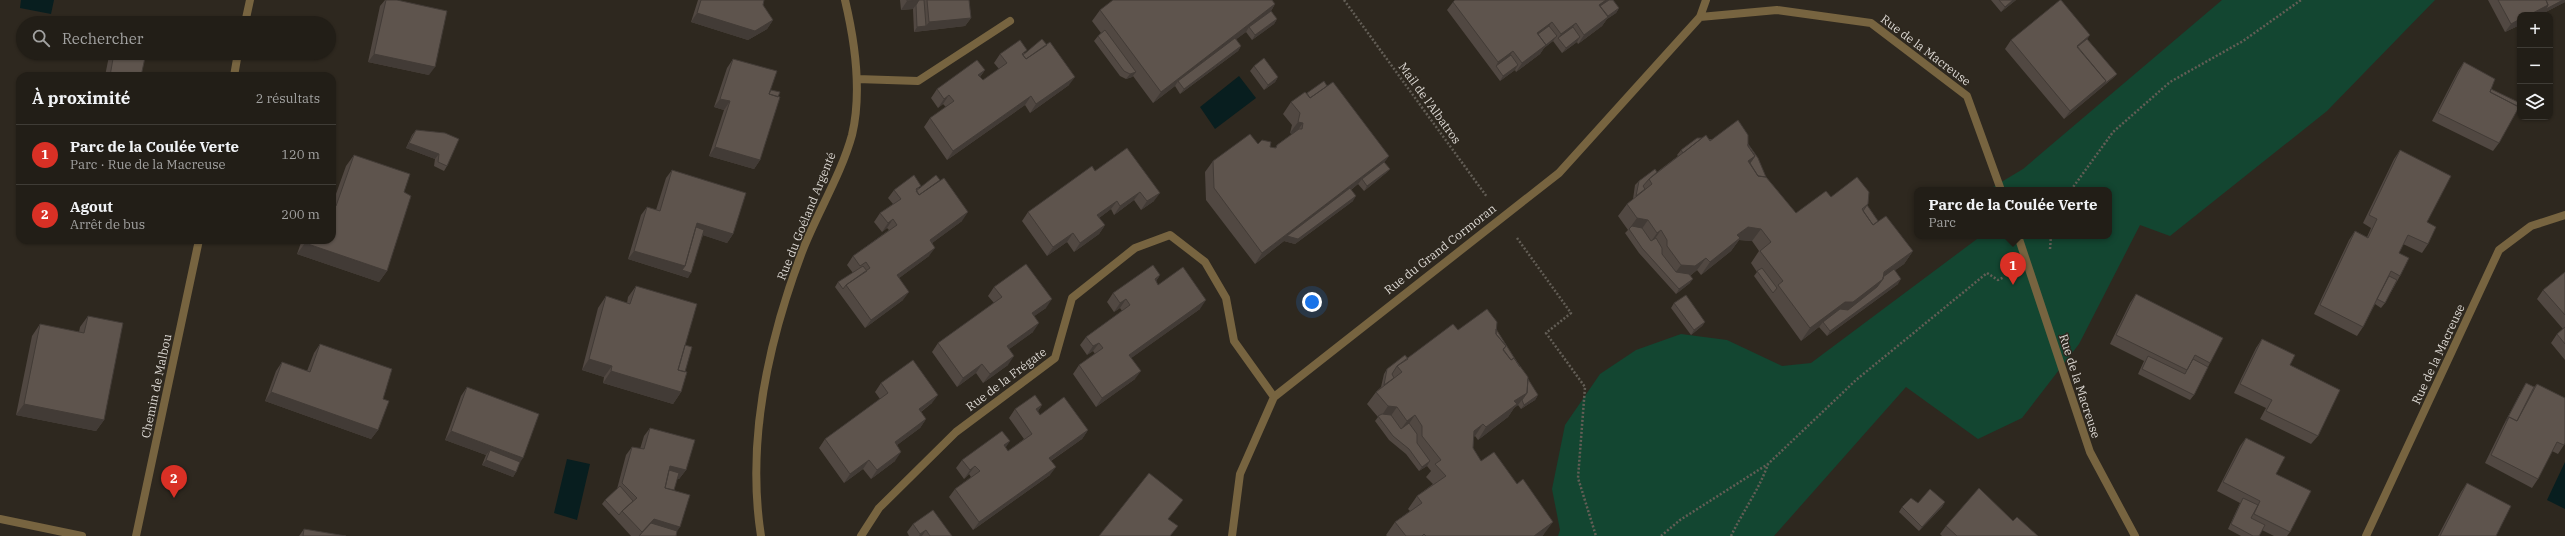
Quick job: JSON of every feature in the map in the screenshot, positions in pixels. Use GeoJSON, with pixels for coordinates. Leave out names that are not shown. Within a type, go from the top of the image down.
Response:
{"type":"FeatureCollection","features":[{"type":"Feature","properties":{"kind":"street"},"geometry":{"type":"LineString","coordinates":[[247,16],[250,0]]}},
{"type":"Feature","properties":{"kind":"street","name":"Rue du Goéland Argenté"},"geometry":{"type":"LineString","coordinates":[[761,536],[757,507],[757,454],[762,386],[778,322],[802,251],[852,135],[857,79],[845,0]]}},
{"type":"Feature","properties":{"kind":"street","name":"Rue du Grand Cormoran"},"geometry":{"type":"LineString","coordinates":[[1232,536],[1240,474],[1274,397],[1501,216],[1559,173],[1700,17],[1706,0]]}},
{"type":"Feature","properties":{"kind":"street","name":"Rue de la Macreuse"},"geometry":{"type":"LineString","coordinates":[[1700,17],[1776,10],[1871,23],[1967,96],[2000,187]]}},
{"type":"Feature","properties":{"kind":"street"},"geometry":{"type":"LineString","coordinates":[[857,79],[918,81],[1010,20]]}},
{"type":"Feature","properties":{"kind":"street"},"geometry":{"type":"LineString","coordinates":[[235,72],[237,60]]}},
{"type":"Feature","properties":{"kind":"street","name":"Rue de la Macreuse"},"geometry":{"type":"LineString","coordinates":[[2366,536],[2499,250],[2531,226],[2565,215]]}},
{"type":"Feature","properties":{"kind":"street","name":"Rue de la Frégate"},"geometry":{"type":"LineString","coordinates":[[861,536],[879,508],[956,432],[1055,358],[1072,298],[1135,248],[1170,235],[1205,262],[1226,298],[1234,341],[1274,397]]}},
{"type":"Feature","properties":{"kind":"street","name":"Rue de la Macreuse"},"geometry":{"type":"LineString","coordinates":[[2019,239],[2090,452],[2136,536]]}},
{"type":"Feature","properties":{"kind":"street","name":"Chemin de Malbou"},"geometry":{"type":"LineString","coordinates":[[136,536],[198,244]]}},
{"type":"Feature","properties":{"kind":"street"},"geometry":{"type":"LineString","coordinates":[[0,519],[82,536]]}},
{"type":"Feature","properties":{"kind":"path","name":"Mail de l'Albatros"},"geometry":{"type":"LineString","coordinates":[[1344,0],[1570,313],[1546,333],[1585,387],[1578,478],[1596,536]]}},
{"type":"Feature","properties":{"kind":"path"},"geometry":{"type":"LineString","coordinates":[[2073,187],[2113,132],[2170,82],[2243,40],[2300,0]]}},
{"type":"Feature","properties":{"kind":"path"},"geometry":{"type":"LineString","coordinates":[[1661,536],[1680,520],[1768,464],[1856,380],[1987,273],[1998,280],[2029,266]]}},
{"type":"Feature","properties":{"kind":"path"},"geometry":{"type":"LineString","coordinates":[[1731,536],[1740,518],[1762,483],[1768,464]]}},
{"type":"Feature","properties":{"kind":"green space"},"geometry":{"type":"Polygon","coordinates":[[[2222,0],[2435,0],[2327,111],[2170,236],[2140,225],[2079,344],[2022,418],[1978,439],[1906,387],[1774,536],[1558,536],[1560,530],[1552,489],[1565,425],[1600,374],[1636,350],[1681,334],[1727,340],[1782,366],[1811,363],[1977,239],[2112,239],[2112,187],[1993,187],[2023,169],[2222,0]]]}},
{"type":"Feature","properties":{"kind":"water"},"geometry":{"type":"Polygon","coordinates":[[[21,0],[54,0],[51,14],[20,8],[21,0]]]}},
{"type":"Feature","properties":{"kind":"water"},"geometry":{"type":"Polygon","coordinates":[[[1239,76],[1256,98],[1215,129],[1200,107],[1239,76]]]}},
{"type":"Feature","properties":{"kind":"water"},"geometry":{"type":"Polygon","coordinates":[[[567,459],[590,464],[577,520],[554,513],[567,459]]]}},
{"type":"Feature","properties":{"kind":"water"},"geometry":{"type":"Polygon","coordinates":[[[2565,462],[2565,509],[2547,500],[2565,462]]]}},
{"type":"Feature","properties":{"kind":"building"},"geometry":{"type":"Polygon","coordinates":[[[386,0],[397,0],[447,11],[435,67],[374,54],[386,0]]]}},
{"type":"Feature","properties":{"kind":"building"},"geometry":{"type":"Polygon","coordinates":[[[701,0],[764,0],[763,5],[773,20],[755,31],[697,13],[701,0]]]}},
{"type":"Feature","properties":{"kind":"building"},"geometry":{"type":"Polygon","coordinates":[[[919,0],[924,0],[926,26],[917,27],[916,5],[919,0]]]}},
{"type":"Feature","properties":{"kind":"building"},"geometry":{"type":"Polygon","coordinates":[[[927,0],[969,0],[971,18],[929,22],[927,0]]]}},
{"type":"Feature","properties":{"kind":"building"},"geometry":{"type":"Polygon","coordinates":[[[1113,0],[1272,0],[1275,4],[1161,92],[1100,10],[1113,0]]]}},
{"type":"Feature","properties":{"kind":"building"},"geometry":{"type":"Polygon","coordinates":[[[1455,0],[1606,0],[1599,5],[1608,17],[1584,35],[1576,23],[1561,34],[1552,22],[1537,33],[1546,45],[1522,63],[1513,51],[1498,62],[1453,2],[1455,0]]]}},
{"type":"Feature","properties":{"kind":"building"},"geometry":{"type":"Polygon","coordinates":[[[1609,0],[1613,0],[1619,8],[1608,16],[1600,6],[1609,0]]]}},
{"type":"Feature","properties":{"kind":"building"},"geometry":{"type":"Polygon","coordinates":[[[1999,0],[2013,0],[2005,7],[1999,0]]]}},
{"type":"Feature","properties":{"kind":"building"},"geometry":{"type":"Polygon","coordinates":[[[2060,0],[2090,35],[2077,46],[2106,81],[2070,111],[2011,40],[2060,0]]]}},
{"type":"Feature","properties":{"kind":"building"},"geometry":{"type":"Polygon","coordinates":[[[2498,0],[2546,0],[2548,5],[2535,12],[2517,12],[2517,21],[2511,24],[2498,0]]]}},
{"type":"Feature","properties":{"kind":"building"},"geometry":{"type":"Polygon","coordinates":[[[2546,0],[2563,0],[2546,9],[2548,5],[2546,0]]]}},
{"type":"Feature","properties":{"kind":"building"},"geometry":{"type":"Polygon","coordinates":[[[1271,11],[1277,19],[1255,35],[1249,27],[1271,11]]]}},
{"type":"Feature","properties":{"kind":"building"},"geometry":{"type":"Polygon","coordinates":[[[1549,26],[1557,36],[1546,45],[1538,34],[1549,26]]]}},
{"type":"Feature","properties":{"kind":"building"},"geometry":{"type":"Polygon","coordinates":[[[1573,27],[1580,37],[1566,48],[1558,38],[1573,27]]]}},
{"type":"Feature","properties":{"kind":"building"},"geometry":{"type":"Polygon","coordinates":[[[1105,30],[1136,72],[1130,74],[1124,71],[1098,36],[1105,30]]]}},
{"type":"Feature","properties":{"kind":"building"},"geometry":{"type":"Polygon","coordinates":[[[1235,38],[1241,46],[1184,89],[1178,81],[1235,38]]]}},
{"type":"Feature","properties":{"kind":"building"},"geometry":{"type":"Polygon","coordinates":[[[1042,39],[1047,45],[1026,59],[1023,55],[1042,39]]]}},
{"type":"Feature","properties":{"kind":"building"},"geometry":{"type":"Polygon","coordinates":[[[2087,39],[2117,74],[2103,85],[2106,81],[2077,47],[2087,39]]]}},
{"type":"Feature","properties":{"kind":"building"},"geometry":{"type":"Polygon","coordinates":[[[1020,40],[1027,50],[1022,54],[1026,59],[1050,42],[1075,77],[1036,104],[1031,96],[953,151],[930,118],[954,101],[949,95],[944,99],[937,89],[977,60],[985,70],[978,75],[983,80],[1007,63],[1000,54],[1020,40]]]}},
{"type":"Feature","properties":{"kind":"building"},"geometry":{"type":"Polygon","coordinates":[[[1511,55],[1518,65],[1503,76],[1496,66],[1511,55]]]}},
{"type":"Feature","properties":{"kind":"building"},"geometry":{"type":"Polygon","coordinates":[[[1264,58],[1278,77],[1268,85],[1254,66],[1264,58]]]}},
{"type":"Feature","properties":{"kind":"building"},"geometry":{"type":"Polygon","coordinates":[[[733,59],[777,71],[769,94],[780,97],[760,160],[715,147],[730,101],[720,99],[733,59]]]}},
{"type":"Feature","properties":{"kind":"building"},"geometry":{"type":"Polygon","coordinates":[[[113,60],[144,60],[142,72],[111,72],[113,60]]]}},
{"type":"Feature","properties":{"kind":"building"},"geometry":{"type":"Polygon","coordinates":[[[2464,62],[2495,79],[2490,92],[2517,106],[2517,111],[2499,143],[2438,113],[2464,62]]]}},
{"type":"Feature","properties":{"kind":"building"},"geometry":{"type":"Polygon","coordinates":[[[1324,81],[1327,86],[1310,98],[1307,93],[1324,81]]]}},
{"type":"Feature","properties":{"kind":"building"},"geometry":{"type":"Polygon","coordinates":[[[1333,82],[1389,156],[1262,253],[1214,188],[1213,161],[1250,134],[1258,144],[1262,140],[1271,142],[1270,147],[1276,148],[1277,145],[1299,129],[1302,129],[1303,123],[1298,122],[1300,113],[1291,102],[1305,92],[1310,98],[1333,82]]]}},
{"type":"Feature","properties":{"kind":"building"},"geometry":{"type":"Polygon","coordinates":[[[2491,89],[2517,102],[2517,106],[2490,92],[2491,89]]]}},
{"type":"Feature","properties":{"kind":"building"},"geometry":{"type":"Polygon","coordinates":[[[771,90],[780,92],[778,97],[769,94],[771,90]]]}},
{"type":"Feature","properties":{"kind":"building"},"geometry":{"type":"Polygon","coordinates":[[[1738,120],[1748,135],[1748,146],[1755,156],[1748,161],[1758,176],[1766,177],[1796,213],[1826,191],[1831,197],[1857,177],[1869,192],[1868,204],[1862,209],[1873,225],[1886,216],[1913,251],[1884,272],[1883,279],[1853,302],[1845,302],[1810,328],[1778,285],[1783,281],[1760,251],[1771,242],[1761,229],[1748,227],[1737,235],[1740,238],[1710,262],[1706,258],[1695,266],[1681,265],[1667,246],[1667,240],[1661,230],[1657,233],[1648,220],[1637,218],[1627,204],[1652,184],[1649,179],[1706,135],[1710,141],[1738,120]]]}},
{"type":"Feature","properties":{"kind":"building"},"geometry":{"type":"Polygon","coordinates":[[[416,130],[445,133],[459,139],[447,166],[438,162],[439,154],[409,143],[416,130]]]}},
{"type":"Feature","properties":{"kind":"building"},"geometry":{"type":"Polygon","coordinates":[[[1697,138],[1702,138],[1683,153],[1681,150],[1697,138]]]}},
{"type":"Feature","properties":{"kind":"building"},"geometry":{"type":"Polygon","coordinates":[[[1748,144],[1758,158],[1766,177],[1758,176],[1750,163],[1755,156],[1748,144]]]}},
{"type":"Feature","properties":{"kind":"building"},"geometry":{"type":"Polygon","coordinates":[[[1127,148],[1160,193],[1147,201],[1140,192],[1120,206],[1117,201],[1097,215],[1105,225],[1080,243],[1073,233],[1053,247],[1028,212],[1092,166],[1095,171],[1127,148]]]}},
{"type":"Feature","properties":{"kind":"building"},"geometry":{"type":"Polygon","coordinates":[[[2400,150],[2451,176],[2427,222],[2436,227],[2428,244],[2408,235],[2399,253],[2409,258],[2400,276],[2391,271],[2363,327],[2320,305],[2355,231],[2368,238],[2377,219],[2369,215],[2400,150]]]}},
{"type":"Feature","properties":{"kind":"building"},"geometry":{"type":"Polygon","coordinates":[[[354,155],[410,174],[404,192],[411,196],[387,271],[308,244],[336,244],[336,206],[354,155]]]}},
{"type":"Feature","properties":{"kind":"building"},"geometry":{"type":"Polygon","coordinates":[[[1384,162],[1390,169],[1367,186],[1362,179],[1384,162]]]}},
{"type":"Feature","properties":{"kind":"building"},"geometry":{"type":"Polygon","coordinates":[[[1655,169],[1657,172],[1643,186],[1645,189],[1636,196],[1639,181],[1655,169]]]}},
{"type":"Feature","properties":{"kind":"building"},"geometry":{"type":"Polygon","coordinates":[[[672,170],[746,193],[733,234],[697,223],[685,266],[634,251],[647,207],[660,211],[672,170]]]}},
{"type":"Feature","properties":{"kind":"building"},"geometry":{"type":"Polygon","coordinates":[[[914,175],[921,186],[916,189],[919,195],[944,178],[968,212],[930,240],[935,248],[897,275],[909,292],[871,320],[846,285],[870,268],[866,262],[860,266],[853,256],[897,225],[893,219],[888,223],[880,213],[901,199],[894,190],[914,175]]]}},
{"type":"Feature","properties":{"kind":"building"},"geometry":{"type":"Polygon","coordinates":[[[936,175],[940,180],[919,195],[916,191],[936,175]]]}},
{"type":"Feature","properties":{"kind":"building"},"geometry":{"type":"Polygon","coordinates":[[[1350,188],[1356,196],[1298,239],[1287,236],[1350,188]]]}},
{"type":"Feature","properties":{"kind":"building"},"geometry":{"type":"Polygon","coordinates":[[[1867,205],[1878,221],[1873,225],[1863,211],[1867,205]]]}},
{"type":"Feature","properties":{"kind":"building"},"geometry":{"type":"Polygon","coordinates":[[[1632,226],[1642,228],[1651,241],[1656,238],[1662,248],[1662,254],[1676,272],[1689,274],[1693,279],[1679,289],[1642,248],[1629,229],[1632,226]]]}},
{"type":"Feature","properties":{"kind":"building"},"geometry":{"type":"Polygon","coordinates":[[[696,227],[704,230],[691,273],[682,270],[685,266],[696,227]]]}},
{"type":"Feature","properties":{"kind":"building"},"geometry":{"type":"Polygon","coordinates":[[[1026,264],[1052,299],[1032,313],[1039,323],[1007,346],[1014,356],[990,374],[982,364],[963,378],[938,343],[1002,297],[994,287],[1026,264]]]}},
{"type":"Feature","properties":{"kind":"building"},"geometry":{"type":"Polygon","coordinates":[[[1153,265],[1160,275],[1155,279],[1158,285],[1183,267],[1206,300],[1129,355],[1141,371],[1102,398],[1079,365],[1103,348],[1099,343],[1093,346],[1086,337],[1130,305],[1126,299],[1120,303],[1113,293],[1153,265]]]}},
{"type":"Feature","properties":{"kind":"building"},"geometry":{"type":"Polygon","coordinates":[[[863,266],[867,271],[846,285],[843,289],[838,282],[863,266]]]}},
{"type":"Feature","properties":{"kind":"building"},"geometry":{"type":"Polygon","coordinates":[[[1762,268],[1777,288],[1773,293],[1757,271],[1762,268]]]}},
{"type":"Feature","properties":{"kind":"building"},"geometry":{"type":"Polygon","coordinates":[[[1894,269],[1901,279],[1830,331],[1823,322],[1840,309],[1848,310],[1877,287],[1883,277],[1894,269]]]}},
{"type":"Feature","properties":{"kind":"building"},"geometry":{"type":"Polygon","coordinates":[[[2565,272],[2565,315],[2543,290],[2565,272]]]}},
{"type":"Feature","properties":{"kind":"building"},"geometry":{"type":"Polygon","coordinates":[[[2389,276],[2397,280],[2385,303],[2377,299],[2389,276]]]}},
{"type":"Feature","properties":{"kind":"building"},"geometry":{"type":"Polygon","coordinates":[[[636,286],[697,304],[678,370],[687,372],[681,392],[611,371],[612,366],[589,359],[606,296],[630,304],[636,286]]]}},
{"type":"Feature","properties":{"kind":"building"},"geometry":{"type":"Polygon","coordinates":[[[2136,294],[2223,338],[2210,363],[2195,355],[2187,370],[2116,335],[2136,294]]]}},
{"type":"Feature","properties":{"kind":"building"},"geometry":{"type":"Polygon","coordinates":[[[1686,295],[1705,322],[1694,330],[1674,303],[1686,295]]]}},
{"type":"Feature","properties":{"kind":"building"},"geometry":{"type":"Polygon","coordinates":[[[1487,309],[1497,322],[1496,334],[1506,346],[1503,349],[1511,360],[1514,358],[1528,377],[1527,393],[1514,401],[1517,404],[1486,427],[1483,424],[1474,431],[1473,448],[1481,461],[1494,452],[1517,484],[1523,479],[1553,522],[1534,536],[1426,536],[1424,534],[1422,536],[1406,536],[1395,522],[1422,503],[1417,496],[1446,476],[1435,464],[1441,460],[1422,436],[1422,426],[1415,415],[1407,421],[1397,407],[1388,406],[1376,392],[1402,372],[1397,366],[1453,324],[1458,330],[1487,309]]]}},
{"type":"Feature","properties":{"kind":"building"},"geometry":{"type":"Polygon","coordinates":[[[88,316],[123,323],[104,420],[24,404],[40,324],[84,333],[88,316]]]}},
{"type":"Feature","properties":{"kind":"building"},"geometry":{"type":"Polygon","coordinates":[[[2565,327],[2565,344],[2557,334],[2565,327]]]}},
{"type":"Feature","properties":{"kind":"building"},"geometry":{"type":"Polygon","coordinates":[[[1496,329],[1520,367],[1514,358],[1511,360],[1503,350],[1506,346],[1496,334],[1496,329]]]}},
{"type":"Feature","properties":{"kind":"building"},"geometry":{"type":"Polygon","coordinates":[[[2262,339],[2295,355],[2290,365],[2340,390],[2318,436],[2266,411],[2272,400],[2240,384],[2262,339]]]}},
{"type":"Feature","properties":{"kind":"building"},"geometry":{"type":"Polygon","coordinates":[[[320,344],[392,369],[383,399],[389,401],[378,430],[271,392],[282,362],[310,372],[320,344]]]}},
{"type":"Feature","properties":{"kind":"building"},"geometry":{"type":"Polygon","coordinates":[[[685,345],[692,347],[685,372],[678,370],[685,345]]]}},
{"type":"Feature","properties":{"kind":"building"},"geometry":{"type":"Polygon","coordinates":[[[1405,355],[1408,359],[1397,366],[1392,374],[1394,378],[1384,385],[1387,369],[1405,355]]]}},
{"type":"Feature","properties":{"kind":"building"},"geometry":{"type":"Polygon","coordinates":[[[2148,356],[2185,374],[2193,359],[2208,367],[2194,395],[2142,369],[2148,356]]]}},
{"type":"Feature","properties":{"kind":"building"},"geometry":{"type":"Polygon","coordinates":[[[913,360],[938,395],[919,409],[926,419],[895,442],[901,452],[877,470],[869,460],[850,474],[825,439],[888,393],[881,383],[913,360]]]}},
{"type":"Feature","properties":{"kind":"building"},"geometry":{"type":"Polygon","coordinates":[[[1528,379],[1538,395],[1524,405],[1522,400],[1527,393],[1528,379]]]}},
{"type":"Feature","properties":{"kind":"building"},"geometry":{"type":"Polygon","coordinates":[[[2526,383],[2534,387],[2517,421],[2509,417],[2506,421],[2526,383]]]}},
{"type":"Feature","properties":{"kind":"building"},"geometry":{"type":"Polygon","coordinates":[[[2537,384],[2565,398],[2565,443],[2564,445],[2557,442],[2538,479],[2491,455],[2509,417],[2517,421],[2537,384]]]}},
{"type":"Feature","properties":{"kind":"building"},"geometry":{"type":"Polygon","coordinates":[[[467,387],[539,414],[523,458],[451,431],[467,387]]]}},
{"type":"Feature","properties":{"kind":"building"},"geometry":{"type":"Polygon","coordinates":[[[1035,395],[1042,405],[1036,409],[1040,415],[1064,397],[1088,430],[1049,458],[1056,467],[979,522],[955,489],[980,471],[975,466],[970,470],[962,460],[1002,431],[1010,441],[1004,445],[1008,451],[1032,434],[1015,409],[1035,395]]]}},
{"type":"Feature","properties":{"kind":"building"},"geometry":{"type":"Polygon","coordinates":[[[1382,414],[1391,415],[1401,429],[1409,423],[1417,434],[1417,443],[1430,461],[1422,467],[1409,449],[1393,436],[1378,416],[1382,414]]]}},
{"type":"Feature","properties":{"kind":"building"},"geometry":{"type":"Polygon","coordinates":[[[650,428],[695,440],[686,470],[670,466],[665,488],[690,495],[680,527],[654,519],[642,532],[622,511],[637,498],[622,483],[632,447],[644,449],[650,428]]]}},
{"type":"Feature","properties":{"kind":"building"},"geometry":{"type":"Polygon","coordinates":[[[2246,438],[2285,457],[2276,474],[2311,491],[2290,532],[2254,514],[2260,501],[2223,482],[2246,438]]]}},
{"type":"Feature","properties":{"kind":"building"},"geometry":{"type":"Polygon","coordinates":[[[490,450],[520,462],[516,472],[486,460],[490,450]]]}},
{"type":"Feature","properties":{"kind":"building"},"geometry":{"type":"Polygon","coordinates":[[[669,470],[679,473],[674,490],[665,488],[669,470]]]}},
{"type":"Feature","properties":{"kind":"building"},"geometry":{"type":"Polygon","coordinates":[[[1149,473],[1183,500],[1168,519],[1178,526],[1170,536],[1099,536],[1149,473]]]}},
{"type":"Feature","properties":{"kind":"building"},"geometry":{"type":"Polygon","coordinates":[[[2467,483],[2511,506],[2496,536],[2440,536],[2467,483]]]}},
{"type":"Feature","properties":{"kind":"building"},"geometry":{"type":"Polygon","coordinates":[[[620,486],[633,501],[619,515],[605,500],[620,486]]]}},
{"type":"Feature","properties":{"kind":"building"},"geometry":{"type":"Polygon","coordinates":[[[1979,488],[2013,521],[2017,517],[2038,536],[1957,536],[1946,526],[1979,488]]]}},
{"type":"Feature","properties":{"kind":"building"},"geometry":{"type":"Polygon","coordinates":[[[1930,489],[1945,502],[1922,527],[1902,507],[1911,498],[1918,503],[1930,489]]]}},
{"type":"Feature","properties":{"kind":"building"},"geometry":{"type":"Polygon","coordinates":[[[2243,498],[2258,505],[2251,518],[2265,525],[2259,536],[2253,536],[2231,524],[2243,498]]]}},
{"type":"Feature","properties":{"kind":"building"},"geometry":{"type":"Polygon","coordinates":[[[933,510],[952,536],[930,536],[926,530],[920,534],[913,524],[933,510]]]}},
{"type":"Feature","properties":{"kind":"building"},"geometry":{"type":"Polygon","coordinates":[[[651,523],[677,531],[676,536],[639,536],[651,523]]]}},
{"type":"Feature","properties":{"kind":"building"},"geometry":{"type":"Polygon","coordinates":[[[304,529],[346,536],[303,536],[304,529]]]}},
{"type":"Feature","properties":{"kind":"place","name":"Parc de la Coulée Verte"},"geometry":{"type":"Point","coordinates":[2013,285]}},
{"type":"Feature","properties":{"kind":"place","name":"Agout"},"geometry":{"type":"Point","coordinates":[174,498]}}]}
